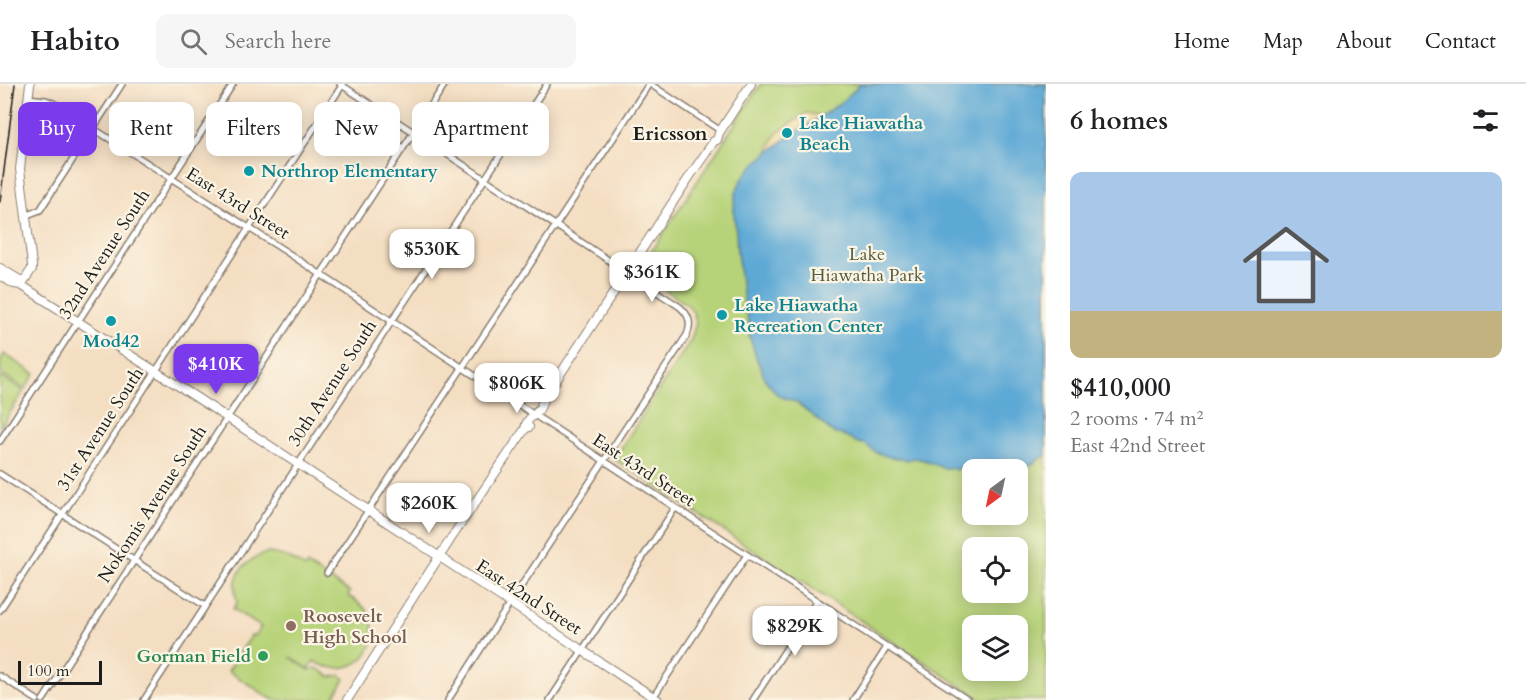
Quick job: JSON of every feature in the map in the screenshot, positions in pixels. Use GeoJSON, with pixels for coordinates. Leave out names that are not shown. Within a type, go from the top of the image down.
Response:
{"type":"FeatureCollection","features":[{"type":"Feature","properties":{"kind":"street"},"geometry":{"type":"LineString","coordinates":[[21,285],[32,269],[20,169],[30,84]]}},
{"type":"Feature","properties":{"kind":"street"},"geometry":{"type":"LineString","coordinates":[[97,123],[122,84]]}},
{"type":"Feature","properties":{"kind":"street","name":"32nd Avenue South"},"geometry":{"type":"LineString","coordinates":[[0,441],[233,84]]}},
{"type":"Feature","properties":{"kind":"street"},"geometry":{"type":"LineString","coordinates":[[342,84],[412,131]]}},
{"type":"Feature","properties":{"kind":"street","name":"31st Avenue South"},"geometry":{"type":"LineString","coordinates":[[0,610],[342,84]]}},
{"type":"Feature","properties":{"kind":"street","name":"Nokomis Avenue South"},"geometry":{"type":"LineString","coordinates":[[433,102],[445,84]]}},
{"type":"Feature","properties":{"kind":"street","name":"30th Avenue South"},"geometry":{"type":"LineString","coordinates":[[144,700],[547,84]]}},
{"type":"Feature","properties":{"kind":"street"},"geometry":{"type":"LineString","coordinates":[[327,573],[649,84],[720,132]]}},
{"type":"Feature","properties":{"kind":"street"},"geometry":{"type":"LineString","coordinates":[[347,700],[525,429],[527,420],[537,414],[542,402],[751,84]]}},
{"type":"Feature","properties":{"kind":"street","name":"East 43rd Street"},"geometry":{"type":"LineString","coordinates":[[28,98],[50,102]]}},
{"type":"Feature","properties":{"kind":"street","name":"East 43rd Street"},"geometry":{"type":"LineString","coordinates":[[97,132],[320,274],[968,700]]}},
{"type":"Feature","properties":{"kind":"street","name":"Nokomis Avenue South"},"geometry":{"type":"LineString","coordinates":[[43,700],[412,134]]}},
{"type":"Feature","properties":{"kind":"street"},"geometry":{"type":"LineString","coordinates":[[27,215],[40,210],[75,156]]}},
{"type":"Feature","properties":{"kind":"street"},"geometry":{"type":"LineString","coordinates":[[448,700],[690,327],[686,312],[449,156]]}},
{"type":"Feature","properties":{"kind":"street","name":"East 42nd Street"},"geometry":{"type":"LineString","coordinates":[[0,268],[18,279],[21,285]]}},
{"type":"Feature","properties":{"kind":"street","name":"East 42nd Street"},"geometry":{"type":"LineString","coordinates":[[0,276],[14,284],[21,285],[78,321],[654,699]]}},
{"type":"Feature","properties":{"kind":"street"},"geometry":{"type":"LineString","coordinates":[[0,474],[205,606]]}},
{"type":"Feature","properties":{"kind":"street"},"geometry":{"type":"LineString","coordinates":[[550,700],[675,508]]}},
{"type":"Feature","properties":{"kind":"street"},"geometry":{"type":"LineString","coordinates":[[654,699],[747,555]]}},
{"type":"Feature","properties":{"kind":"street"},"geometry":{"type":"LineString","coordinates":[[753,700],[817,601]]}},
{"type":"Feature","properties":{"kind":"street"},"geometry":{"type":"LineString","coordinates":[[853,700],[887,647]]}},
{"type":"Feature","properties":{"kind":"street"},"geometry":{"type":"LineString","coordinates":[[0,676],[37,700]]}},
{"type":"Feature","properties":{"kind":"street"},"geometry":{"type":"LineString","coordinates":[[953,700],[957,693]]}},
{"type":"Feature","properties":{"kind":"green space","name":"Lake Hiawatha Park"},"geometry":{"type":"Polygon","coordinates":[[[761,84],[1046,84],[1046,700],[982,700],[614,459],[691,340],[696,323],[689,306],[638,272],[761,84]]]}},
{"type":"Feature","properties":{"kind":"green space"},"geometry":{"type":"Polygon","coordinates":[[[4,354],[35,374],[25,389],[1,373],[4,354]]]}},
{"type":"Feature","properties":{"kind":"green space"},"geometry":{"type":"Polygon","coordinates":[[[0,376],[24,391],[0,428],[0,376]]]}},
{"type":"Feature","properties":{"kind":"green space","name":"Roosevelt High School"},"geometry":{"type":"Polygon","coordinates":[[[267,553],[278,554],[305,568],[307,565],[350,592],[348,596],[363,606],[369,615],[373,628],[372,640],[369,650],[355,664],[335,668],[314,661],[309,669],[290,657],[309,670],[317,668],[331,677],[340,675],[345,679],[332,700],[273,700],[228,671],[251,636],[256,635],[261,627],[233,609],[237,603],[235,585],[237,578],[245,565],[267,553]]]}},
{"type":"Feature","properties":{"kind":"sand","name":"Lake Hiawatha Beach"},"geometry":{"type":"Polygon","coordinates":[[[806,113],[823,116],[788,137],[767,154],[776,134],[806,113]]]}},
{"type":"Feature","properties":{"kind":"water"},"geometry":{"type":"Polygon","coordinates":[[[860,84],[1046,84],[1046,455],[1028,467],[1028,459],[962,459],[962,468],[956,470],[914,458],[906,460],[889,457],[875,452],[865,444],[835,434],[796,402],[779,396],[764,378],[749,335],[751,333],[741,282],[734,216],[736,192],[745,175],[761,158],[851,94],[860,84]]]}},
{"type":"Feature","properties":{"kind":"tram line"},"geometry":{"type":"LineString","coordinates":[[0,202],[15,84]]}},
{"type":"Feature","properties":{"kind":"place","name":"Lake Hiawatha Beach"},"geometry":{"type":"Point","coordinates":[787,133]}},
{"type":"Feature","properties":{"kind":"place","name":"Northrop Elementary"},"geometry":{"type":"Point","coordinates":[249,171]}},
{"type":"Feature","properties":{"kind":"place","name":"Lake Hiawatha Recreation Center"},"geometry":{"type":"Point","coordinates":[722,315]}},
{"type":"Feature","properties":{"kind":"place","name":"Mod42"},"geometry":{"type":"Point","coordinates":[111,321]}},
{"type":"Feature","properties":{"kind":"place","name":"Roosevelt High School"},"geometry":{"type":"Point","coordinates":[291,626]}},
{"type":"Feature","properties":{"kind":"place","name":"Gorman Field"},"geometry":{"type":"Point","coordinates":[263,656]}},
{"type":"Feature","properties":{"kind":"district","name":"Ericsson"},"geometry":{"type":"Point","coordinates":[670,133]}}]}
